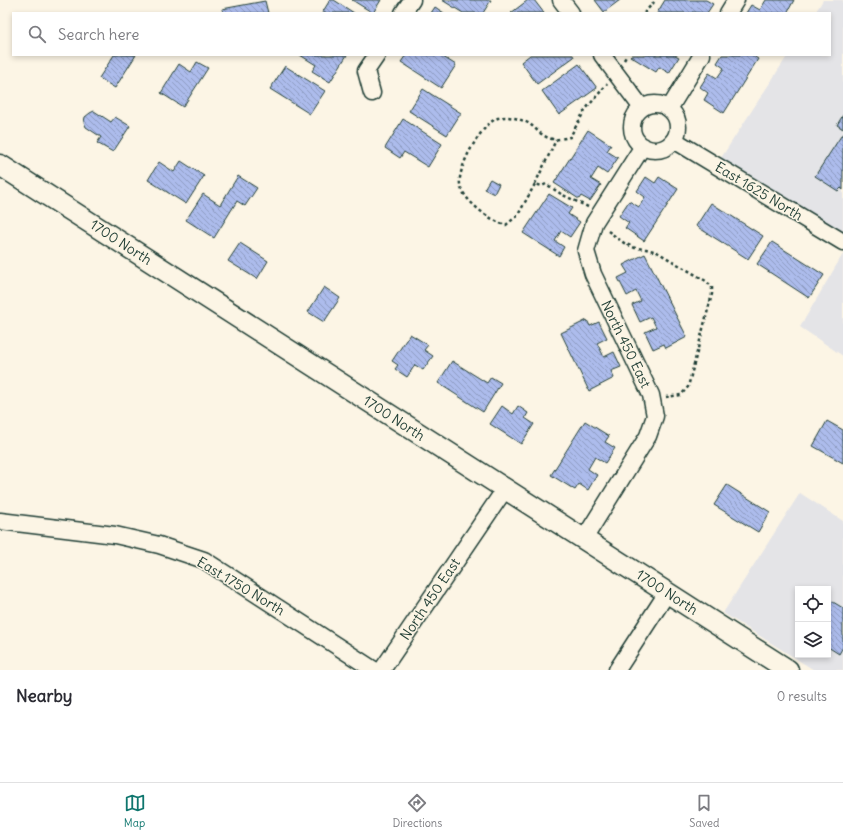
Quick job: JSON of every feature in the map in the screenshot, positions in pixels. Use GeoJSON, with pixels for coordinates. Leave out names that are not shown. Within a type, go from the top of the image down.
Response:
{"type":"FeatureCollection","features":[{"type":"Feature","properties":{"kind":"street"},"geometry":{"type":"LineString","coordinates":[[404,12],[412,0]]}},
{"type":"Feature","properties":{"kind":"street"},"geometry":{"type":"LineString","coordinates":[[561,0],[570,12]]}},
{"type":"Feature","properties":{"kind":"street"},"geometry":{"type":"LineString","coordinates":[[729,12],[736,0]]}},
{"type":"Feature","properties":{"kind":"street"},"geometry":{"type":"LineString","coordinates":[[372,93],[366,71],[375,56]]}},
{"type":"Feature","properties":{"kind":"street"},"geometry":{"type":"LineString","coordinates":[[603,56],[642,108]]}},
{"type":"Feature","properties":{"kind":"street"},"geometry":{"type":"LineString","coordinates":[[669,109],[701,56]]}},
{"type":"Feature","properties":{"kind":"street"},"geometry":{"type":"LineString","coordinates":[[653,104],[662,105],[669,109],[675,116],[678,123],[677,133],[674,140],[668,146],[661,149],[651,150],[643,146],[636,139],[632,130],[636,114],[642,108],[653,104]]}},
{"type":"Feature","properties":{"kind":"street","name":"East 1625 North"},"geometry":{"type":"LineString","coordinates":[[674,140],[843,242]]}},
{"type":"Feature","properties":{"kind":"street","name":"North 450 East"},"geometry":{"type":"LineString","coordinates":[[584,539],[648,436],[655,416],[650,395],[593,274],[586,251],[594,223],[643,146]]}},
{"type":"Feature","properties":{"kind":"street","name":"1700 North"},"geometry":{"type":"LineString","coordinates":[[0,165],[788,670]]}},
{"type":"Feature","properties":{"kind":"street","name":"North 450 East"},"geometry":{"type":"LineString","coordinates":[[382,670],[505,489]]}},
{"type":"Feature","properties":{"kind":"street","name":"East 1750 North"},"geometry":{"type":"LineString","coordinates":[[0,521],[115,535],[159,545],[204,560],[374,670]]}},
{"type":"Feature","properties":{"kind":"street"},"geometry":{"type":"LineString","coordinates":[[617,670],[667,593]]}},
{"type":"Feature","properties":{"kind":"path"},"geometry":{"type":"LineString","coordinates":[[645,12],[656,0]]}},
{"type":"Feature","properties":{"kind":"path"},"geometry":{"type":"LineString","coordinates":[[556,140],[518,215],[506,225],[500,224],[469,202],[463,194],[460,184],[464,166],[477,138],[490,122],[498,118],[509,117],[530,124],[550,139],[556,140],[570,137],[585,110],[608,82]]}},
{"type":"Feature","properties":{"kind":"path"},"geometry":{"type":"LineString","coordinates":[[535,184],[542,186],[546,184],[561,194],[588,208]]}},
{"type":"Feature","properties":{"kind":"path"},"geometry":{"type":"LineString","coordinates":[[606,229],[624,243],[636,248],[657,252],[706,281],[712,287],[712,294],[688,387],[681,395],[665,397]]}},
{"type":"Feature","properties":{"kind":"shaded area"},"geometry":{"type":"Polygon","coordinates":[[[823,0],[843,0],[843,234],[721,158],[787,56],[831,56],[831,12],[816,12],[823,0]]]}},
{"type":"Feature","properties":{"kind":"shaded area"},"geometry":{"type":"Polygon","coordinates":[[[843,254],[843,356],[800,327],[843,254]]]}},
{"type":"Feature","properties":{"kind":"shaded area"},"geometry":{"type":"Polygon","coordinates":[[[800,493],[843,521],[843,670],[814,670],[723,613],[800,493]]]}},
{"type":"Feature","properties":{"kind":"building"},"geometry":{"type":"Polygon","coordinates":[[[330,0],[334,0],[352,12],[323,12],[330,0]]]}},
{"type":"Feature","properties":{"kind":"building"},"geometry":{"type":"Polygon","coordinates":[[[352,0],[381,0],[374,12],[352,0]]]}},
{"type":"Feature","properties":{"kind":"building"},"geometry":{"type":"Polygon","coordinates":[[[442,0],[491,0],[484,12],[461,12],[442,0]]]}},
{"type":"Feature","properties":{"kind":"building"},"geometry":{"type":"Polygon","coordinates":[[[528,0],[534,0],[543,12],[512,12],[528,0]]]}},
{"type":"Feature","properties":{"kind":"building"},"geometry":{"type":"Polygon","coordinates":[[[595,0],[620,0],[604,12],[595,0]]]}},
{"type":"Feature","properties":{"kind":"building"},"geometry":{"type":"Polygon","coordinates":[[[665,0],[706,0],[713,4],[708,12],[658,12],[665,0]]]}},
{"type":"Feature","properties":{"kind":"building"},"geometry":{"type":"Polygon","coordinates":[[[766,0],[794,0],[788,12],[747,12],[751,5],[760,10],[766,0]]]}},
{"type":"Feature","properties":{"kind":"building"},"geometry":{"type":"Polygon","coordinates":[[[265,1],[268,12],[223,12],[222,9],[265,1]]]}},
{"type":"Feature","properties":{"kind":"building"},"geometry":{"type":"Polygon","coordinates":[[[435,7],[442,12],[432,12],[435,7]]]}},
{"type":"Feature","properties":{"kind":"building"},"geometry":{"type":"Polygon","coordinates":[[[113,56],[135,56],[115,88],[99,78],[113,56]]]}},
{"type":"Feature","properties":{"kind":"building"},"geometry":{"type":"Polygon","coordinates":[[[302,56],[346,56],[330,82],[312,71],[316,65],[302,56]]]}},
{"type":"Feature","properties":{"kind":"building"},"geometry":{"type":"Polygon","coordinates":[[[405,56],[442,56],[456,65],[441,88],[401,62],[405,56]]]}},
{"type":"Feature","properties":{"kind":"building"},"geometry":{"type":"Polygon","coordinates":[[[529,56],[574,57],[537,84],[521,62],[529,56]]]}},
{"type":"Feature","properties":{"kind":"building"},"geometry":{"type":"Polygon","coordinates":[[[630,56],[679,57],[669,73],[659,67],[656,72],[630,56]]]}},
{"type":"Feature","properties":{"kind":"building"},"geometry":{"type":"Polygon","coordinates":[[[721,56],[754,56],[758,59],[724,113],[704,100],[708,93],[700,87],[709,73],[717,78],[724,68],[717,63],[721,56]]]}},
{"type":"Feature","properties":{"kind":"building"},"geometry":{"type":"Polygon","coordinates":[[[197,62],[208,68],[183,107],[161,93],[179,64],[191,72],[197,62]]]}},
{"type":"Feature","properties":{"kind":"building"},"geometry":{"type":"Polygon","coordinates":[[[579,64],[597,88],[559,115],[542,91],[579,64]]]}},
{"type":"Feature","properties":{"kind":"building"},"geometry":{"type":"Polygon","coordinates":[[[285,66],[325,91],[310,114],[270,89],[285,66]]]}},
{"type":"Feature","properties":{"kind":"building"},"geometry":{"type":"Polygon","coordinates":[[[423,89],[461,113],[447,135],[409,111],[423,89]]]}},
{"type":"Feature","properties":{"kind":"building"},"geometry":{"type":"Polygon","coordinates":[[[94,111],[111,122],[115,117],[130,126],[113,152],[97,143],[101,137],[86,127],[84,122],[85,117],[94,111]]]}},
{"type":"Feature","properties":{"kind":"building"},"geometry":{"type":"Polygon","coordinates":[[[843,115],[843,129],[837,125],[843,115]]]}},
{"type":"Feature","properties":{"kind":"building"},"geometry":{"type":"Polygon","coordinates":[[[403,119],[442,144],[428,167],[404,152],[400,158],[385,148],[403,119]]]}},
{"type":"Feature","properties":{"kind":"building"},"geometry":{"type":"Polygon","coordinates":[[[588,130],[611,145],[607,151],[618,158],[607,174],[598,168],[591,179],[601,185],[590,201],[581,196],[579,199],[554,183],[588,130]]]}},
{"type":"Feature","properties":{"kind":"building"},"geometry":{"type":"Polygon","coordinates":[[[843,133],[843,190],[841,188],[838,191],[815,176],[843,133]]]}},
{"type":"Feature","properties":{"kind":"building"},"geometry":{"type":"Polygon","coordinates":[[[181,161],[204,176],[186,204],[148,180],[159,162],[174,172],[181,161]]]}},
{"type":"Feature","properties":{"kind":"building"},"geometry":{"type":"Polygon","coordinates":[[[238,176],[257,188],[245,206],[237,201],[214,238],[186,220],[203,194],[220,205],[238,176]]]}},
{"type":"Feature","properties":{"kind":"building"},"geometry":{"type":"Polygon","coordinates":[[[646,177],[655,183],[659,177],[678,189],[644,241],[625,228],[629,223],[619,216],[629,201],[639,207],[645,197],[637,191],[646,177]]]}},
{"type":"Feature","properties":{"kind":"building"},"geometry":{"type":"Polygon","coordinates":[[[490,179],[499,184],[494,194],[484,189],[490,179]]]}},
{"type":"Feature","properties":{"kind":"building"},"geometry":{"type":"Polygon","coordinates":[[[549,194],[572,208],[568,214],[580,222],[570,237],[561,231],[555,241],[564,247],[559,256],[523,233],[549,194]]]}},
{"type":"Feature","properties":{"kind":"building"},"geometry":{"type":"Polygon","coordinates":[[[711,203],[763,236],[748,259],[696,226],[711,203]]]}},
{"type":"Feature","properties":{"kind":"building"},"geometry":{"type":"Polygon","coordinates":[[[772,242],[824,275],[809,298],[757,264],[772,242]]]}},
{"type":"Feature","properties":{"kind":"building"},"geometry":{"type":"Polygon","coordinates":[[[240,243],[268,261],[257,279],[228,261],[240,243]]]}},
{"type":"Feature","properties":{"kind":"building"},"geometry":{"type":"Polygon","coordinates":[[[645,254],[687,337],[666,348],[664,344],[653,349],[645,332],[656,327],[651,317],[640,322],[632,305],[641,301],[636,291],[627,296],[618,278],[628,273],[623,265],[645,254]]]}},
{"type":"Feature","properties":{"kind":"building"},"geometry":{"type":"Polygon","coordinates":[[[324,287],[340,298],[324,322],[308,312],[324,287]]]}},
{"type":"Feature","properties":{"kind":"building"},"geometry":{"type":"Polygon","coordinates":[[[587,320],[590,326],[599,322],[607,338],[597,343],[604,357],[614,352],[621,367],[611,371],[614,378],[589,391],[561,333],[587,320]]]}},
{"type":"Feature","properties":{"kind":"building"},"geometry":{"type":"Polygon","coordinates":[[[410,334],[428,345],[424,350],[433,356],[423,370],[415,365],[407,377],[395,369],[398,365],[392,361],[410,334]]]}},
{"type":"Feature","properties":{"kind":"building"},"geometry":{"type":"Polygon","coordinates":[[[452,361],[487,383],[491,377],[501,383],[483,412],[438,383],[452,361]]]}},
{"type":"Feature","properties":{"kind":"building"},"geometry":{"type":"Polygon","coordinates":[[[502,406],[513,414],[518,406],[528,413],[525,418],[534,424],[521,444],[490,424],[502,406]]]}},
{"type":"Feature","properties":{"kind":"building"},"geometry":{"type":"Polygon","coordinates":[[[585,421],[609,436],[605,442],[615,448],[605,463],[595,457],[588,469],[597,475],[588,490],[579,484],[575,490],[551,475],[585,421]]]}},
{"type":"Feature","properties":{"kind":"building"},"geometry":{"type":"Polygon","coordinates":[[[827,421],[843,430],[843,463],[813,446],[827,421]]]}},
{"type":"Feature","properties":{"kind":"building"},"geometry":{"type":"Polygon","coordinates":[[[727,485],[770,512],[758,532],[714,505],[727,485]]]}},
{"type":"Feature","properties":{"kind":"building"},"geometry":{"type":"Polygon","coordinates":[[[831,601],[843,608],[843,647],[839,654],[831,649],[831,601]]]}}]}
